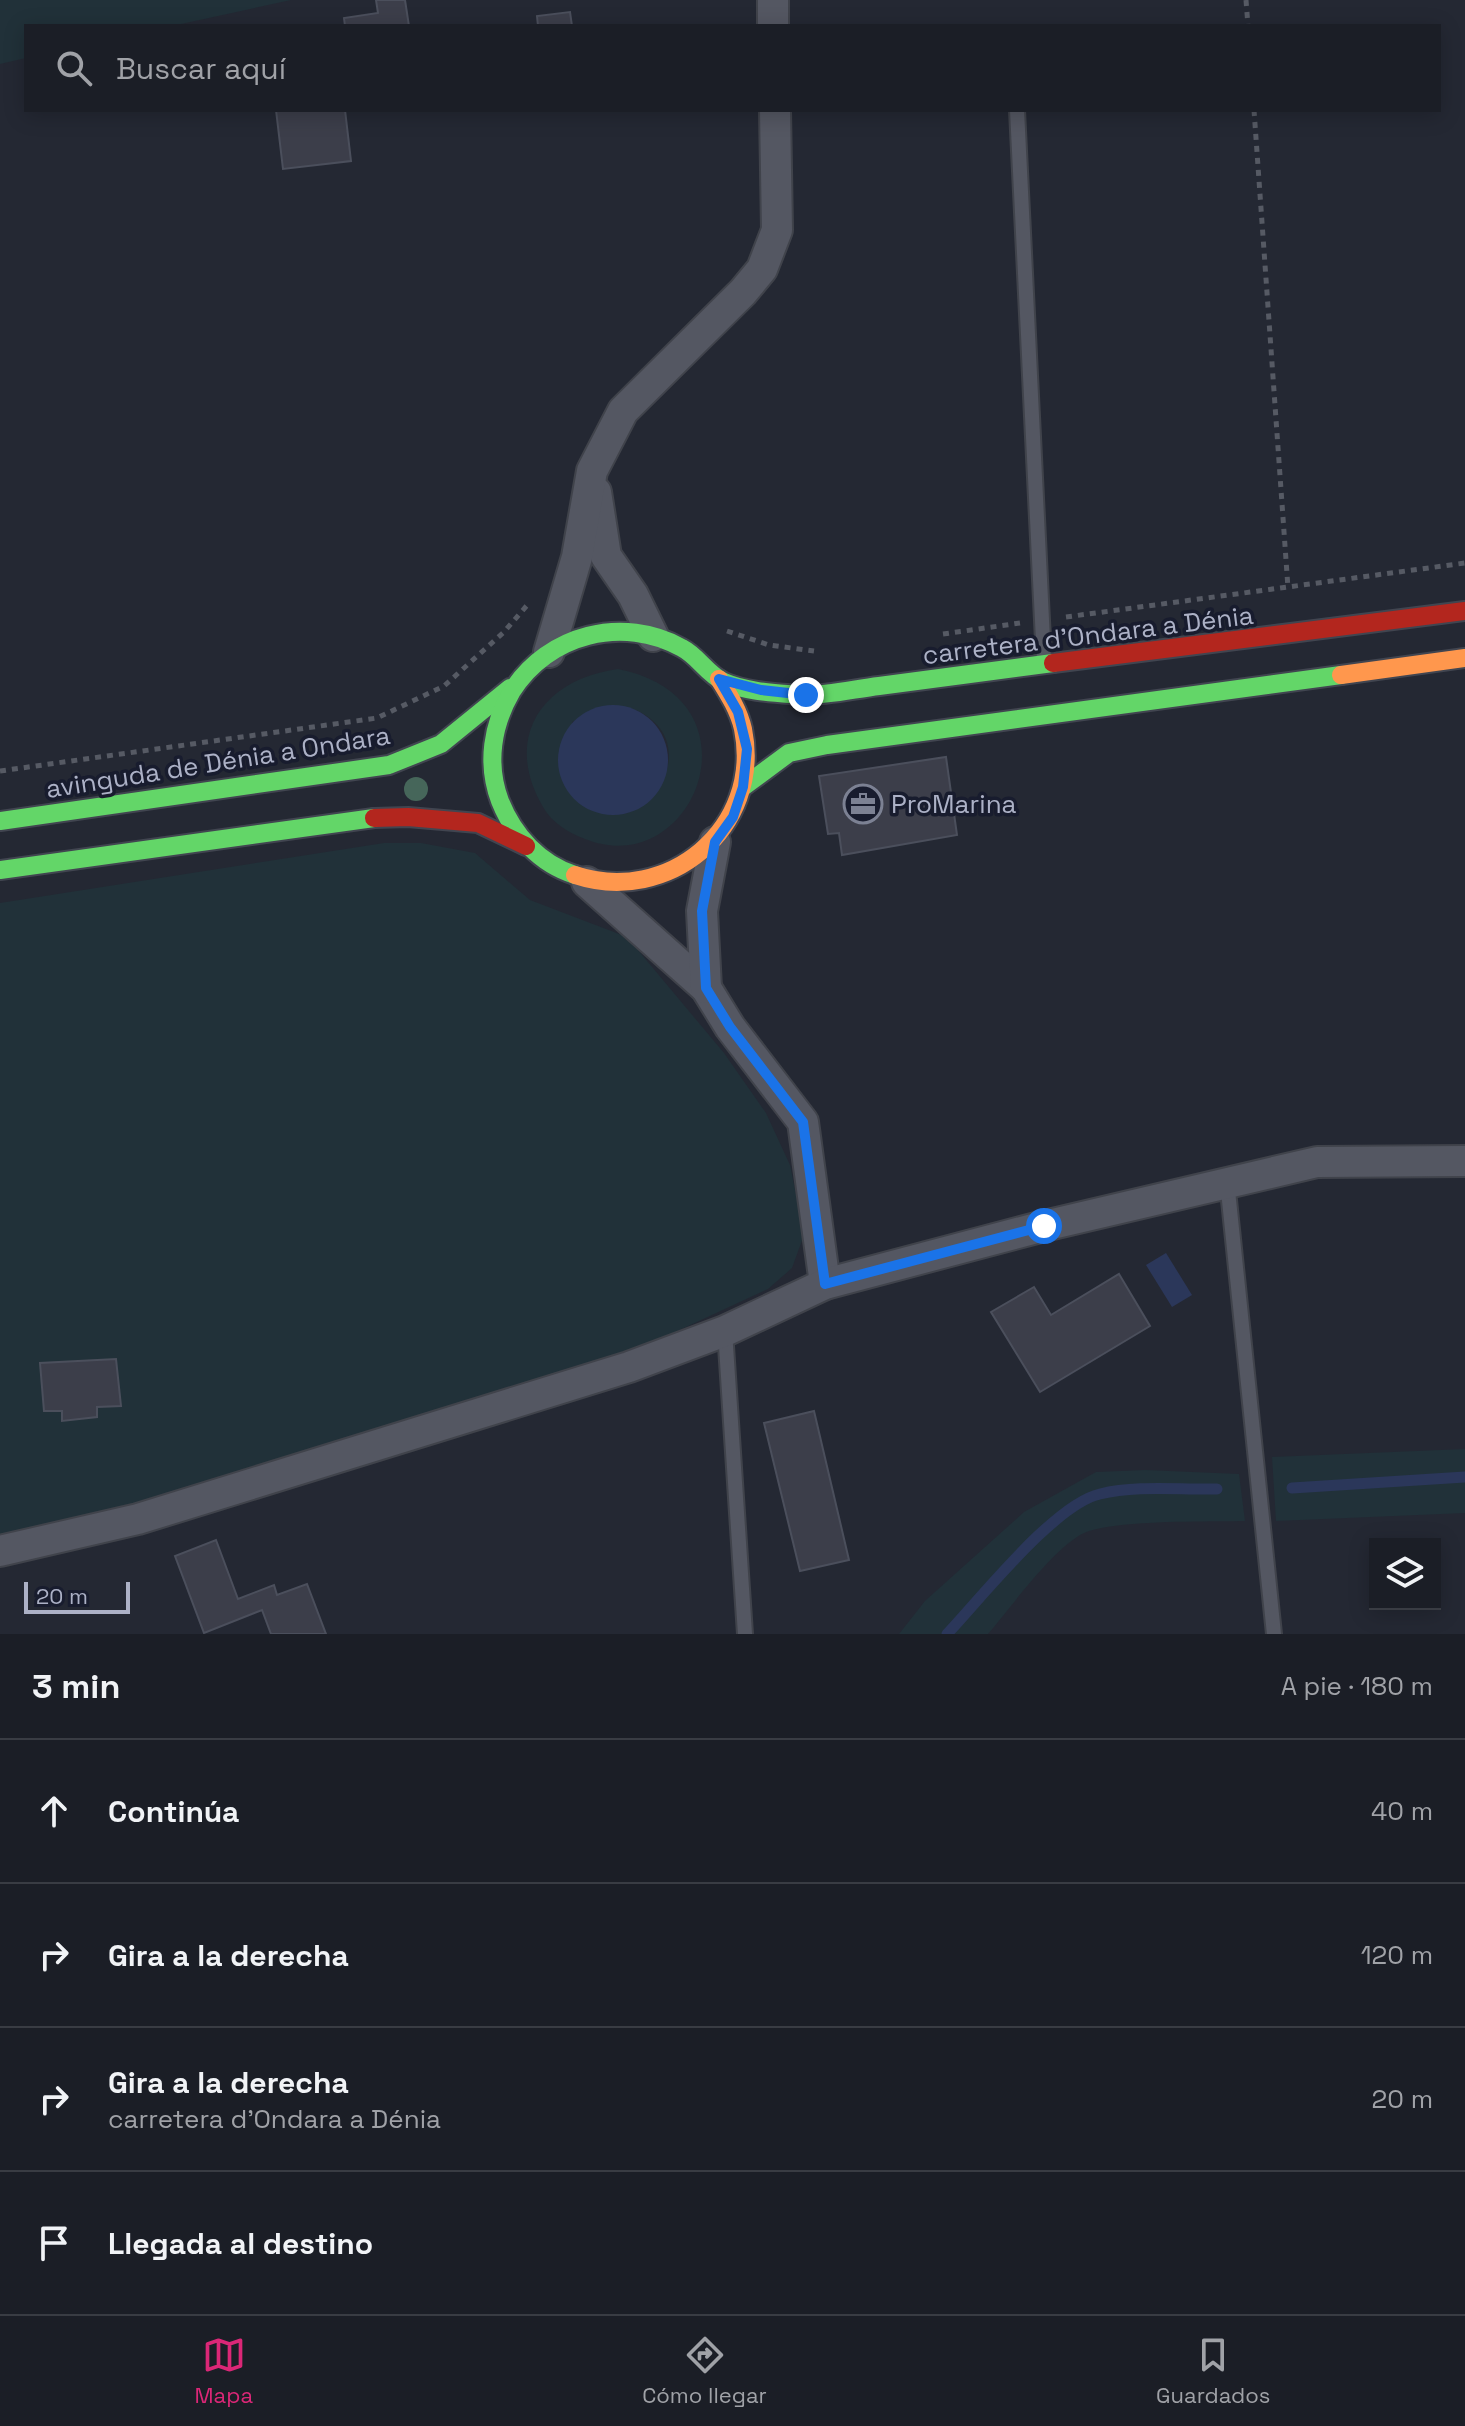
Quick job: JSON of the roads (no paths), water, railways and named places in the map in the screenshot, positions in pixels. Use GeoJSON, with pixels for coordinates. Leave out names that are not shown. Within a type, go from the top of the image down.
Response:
{"type":"FeatureCollection","features":[{"type":"Feature","properties":{"kind":"main road","name":"carretera d'Ondara a Dénia"},"geometry":{"type":"LineString","coordinates":[[719,679],[761,690],[820,694],[1465,611]]}},
{"type":"Feature","properties":{"kind":"main road"},"geometry":{"type":"LineString","coordinates":[[0,870],[355,819],[408,817],[478,823],[526,846],[554,868],[587,882],[622,886],[657,880],[689,865],[715,842],[733,817],[743,787],[747,749],[738,712],[719,679],[691,653],[653,636],[617,631],[581,637],[549,652],[515,684],[499,715],[491,749],[493,773],[506,817],[526,846]]}},
{"type":"Feature","properties":{"kind":"main road"},"geometry":{"type":"LineString","coordinates":[[743,787],[789,753],[827,745],[1465,658]]}},
{"type":"Feature","properties":{"kind":"main road","name":"avinguda de Dénia a Ondara"},"geometry":{"type":"LineString","coordinates":[[0,821],[389,765],[424,755],[456,735],[515,684]]}},
{"type":"Feature","properties":{"kind":"street"},"geometry":{"type":"LineString","coordinates":[[773,0],[773,24]]}},
{"type":"Feature","properties":{"kind":"street"},"geometry":{"type":"LineString","coordinates":[[549,652],[577,557],[592,471],[623,411],[743,292],[762,269],[777,230],[775,112]]}},
{"type":"Feature","properties":{"kind":"street"},"geometry":{"type":"LineString","coordinates":[[592,471],[606,556],[633,595],[653,636]]}},
{"type":"Feature","properties":{"kind":"street"},"geometry":{"type":"LineString","coordinates":[[706,988],[702,911],[715,842]]}},
{"type":"Feature","properties":{"kind":"street"},"geometry":{"type":"LineString","coordinates":[[587,882],[706,988],[730,1027],[803,1122],[825,1284]]}},
{"type":"Feature","properties":{"kind":"street"},"geometry":{"type":"LineString","coordinates":[[0,1551],[138,1519],[629,1367],[725,1331],[825,1284],[1227,1181],[1317,1162],[1465,1161]]}},
{"type":"Feature","properties":{"kind":"lane"},"geometry":{"type":"LineString","coordinates":[[1017,112],[1044,665]]}},
{"type":"Feature","properties":{"kind":"lane"},"geometry":{"type":"LineString","coordinates":[[1227,1181],[1274,1634]]}},
{"type":"Feature","properties":{"kind":"lane"},"geometry":{"type":"LineString","coordinates":[[725,1331],[745,1634]]}},
{"type":"Feature","properties":{"kind":"water"},"geometry":{"type":"Polygon","coordinates":[[[613,705],[634,709],[652,721],[664,739],[668,760],[664,781],[652,799],[634,811],[613,815],[592,811],[574,799],[562,781],[558,760],[562,739],[574,721],[592,709],[613,705]]]}},
{"type":"Feature","properties":{"kind":"water"},"geometry":{"type":"Polygon","coordinates":[[[1166,1253],[1192,1295],[1172,1307],[1146,1265],[1166,1253]]]}},
{"type":"Feature","properties":{"kind":"waterway"},"geometry":{"type":"LineString","coordinates":[[1292,1488],[1465,1477]]}},
{"type":"Feature","properties":{"kind":"waterway"},"geometry":{"type":"LineString","coordinates":[[947,1634],[1019,1554],[1082,1501],[1100,1494],[1129,1490],[1217,1489]]}},
{"type":"Feature","properties":{"kind":"place","name":"ProMarina"},"geometry":{"type":"Point","coordinates":[863,804]}}]}
